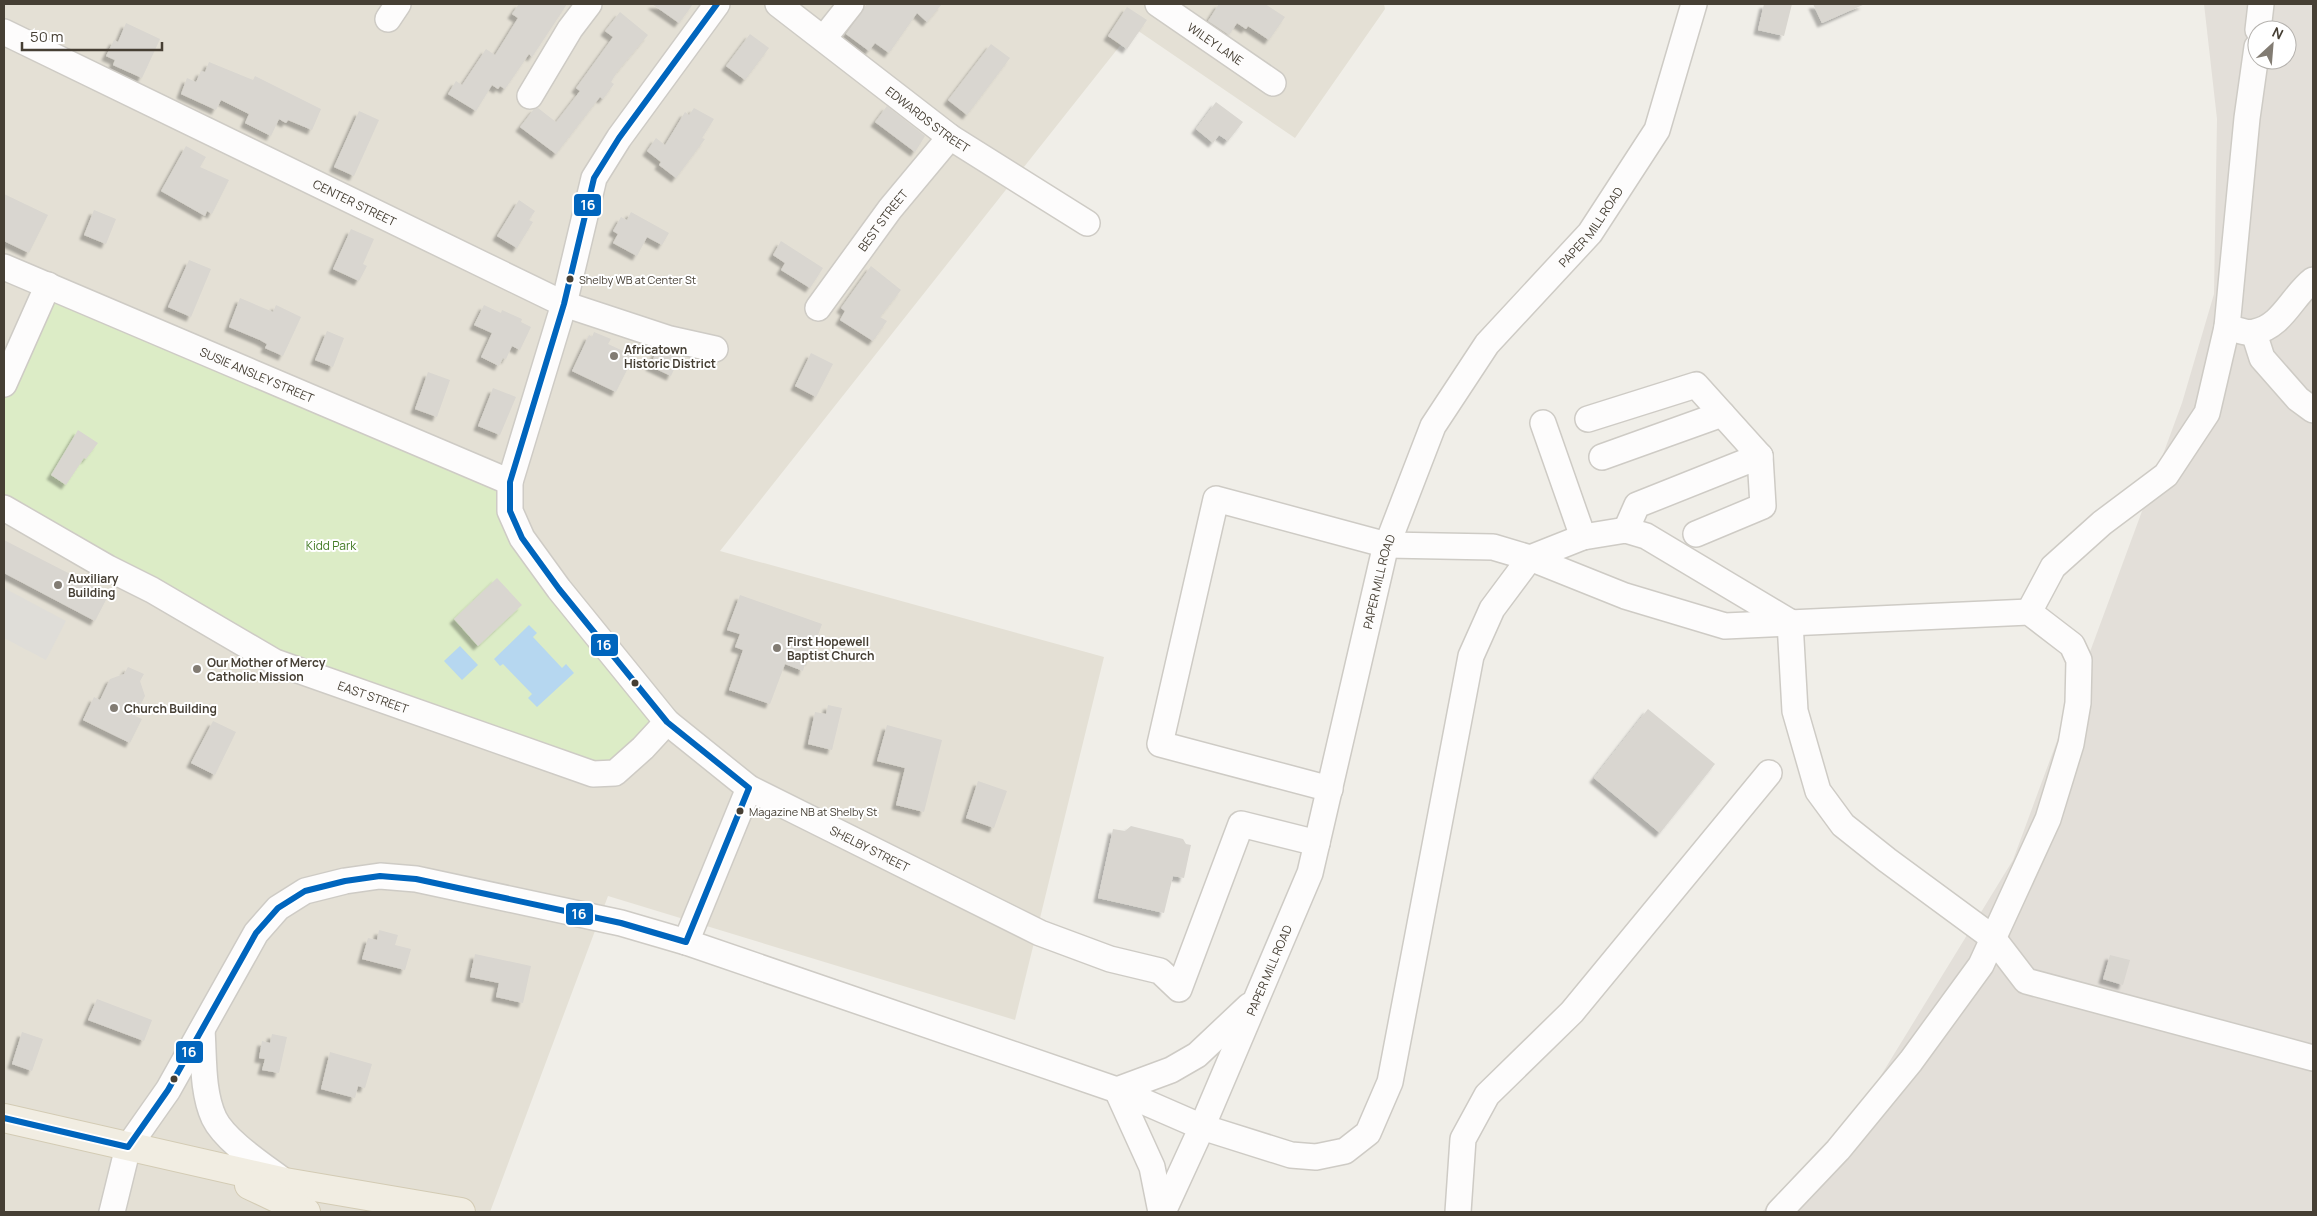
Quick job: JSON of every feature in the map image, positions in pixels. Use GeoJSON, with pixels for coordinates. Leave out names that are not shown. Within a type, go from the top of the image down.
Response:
{"type":"FeatureCollection","features":[{"type":"Feature","properties":{"kind":"main road"},"geometry":{"type":"LineString","coordinates":[[4,1118],[212,1167],[285,1182],[461,1212]]}},
{"type":"Feature","properties":{"kind":"main road"},"geometry":{"type":"LineString","coordinates":[[212,1167],[306,1212]]}},
{"type":"Feature","properties":{"kind":"main road"},"geometry":{"type":"LineString","coordinates":[[285,1182],[356,1212]]}},
{"type":"Feature","properties":{"kind":"street"},"geometry":{"type":"LineString","coordinates":[[530,96],[570,29],[589,4]]}},
{"type":"Feature","properties":{"kind":"street","name":"SHELBY STREET"},"geometry":{"type":"LineString","coordinates":[[717,4],[619,138],[594,178],[564,304],[510,482],[510,511],[522,538],[559,590],[667,722],[749,788],[1040,933],[1110,959],[1160,972],[1179,989],[1241,824],[1317,843]]}},
{"type":"Feature","properties":{"kind":"street","name":"EDWARDS STREET"},"geometry":{"type":"LineString","coordinates":[[778,4],[950,137],[1087,223]]}},
{"type":"Feature","properties":{"kind":"street"},"geometry":{"type":"LineString","coordinates":[[824,38],[851,4]]}},
{"type":"Feature","properties":{"kind":"street","name":"WILEY LANE"},"geometry":{"type":"LineString","coordinates":[[1158,4],[1273,83]]}},
{"type":"Feature","properties":{"kind":"street","name":"PAPER MILL ROAD"},"geometry":{"type":"LineString","coordinates":[[1162,1212],[1202,1127],[1310,873],[1387,545],[1433,426],[1487,344],[1590,233],[1657,130],[1694,4]]}},
{"type":"Feature","properties":{"kind":"street"},"geometry":{"type":"LineString","coordinates":[[2259,20],[2260,4]]}},
{"type":"Feature","properties":{"kind":"street","name":"CENTER STREET"},"geometry":{"type":"LineString","coordinates":[[4,32],[564,304],[670,339],[715,348]]}},
{"type":"Feature","properties":{"kind":"street"},"geometry":{"type":"LineString","coordinates":[[2029,612],[2054,567],[2102,523],[2166,475],[2207,414],[2227,327],[2247,118],[2254,70]]}},
{"type":"Feature","properties":{"kind":"street","name":"BEST STREET"},"geometry":{"type":"LineString","coordinates":[[818,308],[890,209],[950,137]]}},
{"type":"Feature","properties":{"kind":"street","name":"SUSIE ANSLEY STREET"},"geometry":{"type":"LineString","coordinates":[[4,267],[510,482]]}},
{"type":"Feature","properties":{"kind":"street"},"geometry":{"type":"LineString","coordinates":[[2227,327],[2254,333],[2277,322],[2302,289],[2313,280]]}},
{"type":"Feature","properties":{"kind":"street"},"geometry":{"type":"LineString","coordinates":[[4,384],[48,285]]}},
{"type":"Feature","properties":{"kind":"street"},"geometry":{"type":"LineString","coordinates":[[2254,333],[2262,358],[2298,399],[2313,410]]}},
{"type":"Feature","properties":{"kind":"street"},"geometry":{"type":"LineString","coordinates":[[1588,419],[1696,385],[1760,456],[1763,506],[1696,534]]}},
{"type":"Feature","properties":{"kind":"street"},"geometry":{"type":"LineString","coordinates":[[1602,457],[1722,414]]}},
{"type":"Feature","properties":{"kind":"street"},"geometry":{"type":"LineString","coordinates":[[1543,423],[1583,537]]}},
{"type":"Feature","properties":{"kind":"street"},"geometry":{"type":"LineString","coordinates":[[1626,530],[1637,506],[1760,456]]}},
{"type":"Feature","properties":{"kind":"street"},"geometry":{"type":"LineString","coordinates":[[1330,789],[1160,744],[1216,499],[1387,545],[1493,547],[1530,558],[1625,596],[1724,626],[2029,612],[2072,645],[2079,660],[2078,703],[2071,744],[2048,818],[1981,965],[1912,1061],[1838,1150],[1779,1212]]}},
{"type":"Feature","properties":{"kind":"street","name":"EAST STREET"},"geometry":{"type":"LineString","coordinates":[[4,508],[108,568],[152,590],[275,662],[593,774],[615,773],[643,748],[667,722]]}},
{"type":"Feature","properties":{"kind":"street"},"geometry":{"type":"LineString","coordinates":[[112,1212],[128,1147],[168,1090],[256,933],[278,908],[305,891],[345,881],[380,876],[416,879],[621,922],[686,942],[1116,1090],[1202,1127],[1291,1155],[1316,1157],[1346,1150],[1368,1133],[1390,1082],[1472,656],[1492,609],[1530,558],[1583,537],[1626,530],[1646,536],[1790,622]]}},
{"type":"Feature","properties":{"kind":"street"},"geometry":{"type":"LineString","coordinates":[[1790,622],[1795,711],[1818,792],[1843,825],[1993,938],[2026,981],[2313,1058]]}},
{"type":"Feature","properties":{"kind":"street"},"geometry":{"type":"LineString","coordinates":[[1458,1212],[1463,1138],[1486,1095],[1572,1012],[1769,773]]}},
{"type":"Feature","properties":{"kind":"street"},"geometry":{"type":"LineString","coordinates":[[686,942],[749,788]]}},
{"type":"Feature","properties":{"kind":"street"},"geometry":{"type":"LineString","coordinates":[[1116,1090],[1170,1070],[1198,1055],[1256,999]]}},
{"type":"Feature","properties":{"kind":"street"},"geometry":{"type":"LineString","coordinates":[[202,1030],[207,1096],[215,1119],[232,1139],[285,1182]]}},
{"type":"Feature","properties":{"kind":"street"},"geometry":{"type":"LineString","coordinates":[[1116,1090],[1152,1167],[1162,1212]]}},
{"type":"Feature","properties":{"kind":"shaded area"},"geometry":{"type":"Polygon","coordinates":[[[4,4],[1384,4],[1385,9],[1295,138],[1134,28],[720,551],[1104,657],[1015,1020],[608,896],[490,1212],[4,1212],[4,4]]]}},
{"type":"Feature","properties":{"kind":"shaded area"},"geometry":{"type":"Polygon","coordinates":[[[2204,4],[2313,4],[2313,1212],[1762,1212],[1858,1113],[2013,860],[2182,403],[2214,294],[2217,119],[2204,4]]]}},
{"type":"Feature","properties":{"kind":"shaded area"},"geometry":{"type":"Polygon","coordinates":[[[4,588],[66,621],[46,660],[4,638],[4,588]]]}},
{"type":"Feature","properties":{"kind":"green space","name":"Kidd Park"},"geometry":{"type":"Polygon","coordinates":[[[48,285],[510,482],[510,511],[667,722],[615,773],[275,662],[4,508],[4,384],[48,285]]]}},
{"type":"Feature","properties":{"kind":"water"},"geometry":{"type":"Polygon","coordinates":[[[529,625],[537,633],[533,637],[562,668],[566,664],[574,673],[537,707],[528,698],[532,694],[503,664],[500,666],[494,659],[529,625]]]}},
{"type":"Feature","properties":{"kind":"water"},"geometry":{"type":"Polygon","coordinates":[[[460,646],[478,665],[462,680],[444,661],[460,646]]]}},
{"type":"Feature","properties":{"kind":"building"},"geometry":{"type":"Polygon","coordinates":[[[519,4],[567,4],[532,57],[529,54],[505,89],[500,86],[498,89],[492,85],[476,111],[448,94],[456,81],[462,85],[486,49],[495,55],[518,18],[512,14],[519,4]]]}},
{"type":"Feature","properties":{"kind":"building"},"geometry":{"type":"Polygon","coordinates":[[[652,4],[693,4],[679,23],[652,4]]]}},
{"type":"Feature","properties":{"kind":"building"},"geometry":{"type":"Polygon","coordinates":[[[867,4],[942,4],[927,22],[917,13],[889,53],[875,43],[869,51],[846,34],[867,4]]]}},
{"type":"Feature","properties":{"kind":"building"},"geometry":{"type":"Polygon","coordinates":[[[1219,4],[1265,4],[1285,17],[1269,40],[1248,26],[1246,29],[1237,23],[1229,35],[1208,21],[1219,4]]]}},
{"type":"Feature","properties":{"kind":"building"},"geometry":{"type":"Polygon","coordinates":[[[1764,4],[1792,4],[1784,36],[1758,30],[1764,4]]]}},
{"type":"Feature","properties":{"kind":"building"},"geometry":{"type":"Polygon","coordinates":[[[1813,4],[1865,4],[1822,23],[1813,4]]]}},
{"type":"Feature","properties":{"kind":"building"},"geometry":{"type":"Polygon","coordinates":[[[1127,7],[1147,20],[1127,49],[1108,36],[1127,7]]]}},
{"type":"Feature","properties":{"kind":"building"},"geometry":{"type":"Polygon","coordinates":[[[620,12],[648,35],[617,72],[611,82],[614,84],[603,99],[600,97],[556,154],[520,127],[534,109],[538,108],[556,122],[580,91],[576,88],[613,37],[605,31],[620,12]]]}},
{"type":"Feature","properties":{"kind":"building"},"geometry":{"type":"Polygon","coordinates":[[[126,23],[160,39],[142,78],[113,65],[115,60],[106,56],[114,40],[118,42],[126,23]]]}},
{"type":"Feature","properties":{"kind":"building"},"geometry":{"type":"Polygon","coordinates":[[[750,34],[769,48],[745,80],[726,66],[750,34]]]}},
{"type":"Feature","properties":{"kind":"building"},"geometry":{"type":"Polygon","coordinates":[[[991,44],[1010,58],[967,115],[948,100],[991,44]]]}},
{"type":"Feature","properties":{"kind":"building"},"geometry":{"type":"Polygon","coordinates":[[[209,62],[253,80],[255,76],[321,109],[312,130],[288,120],[286,123],[279,119],[271,136],[245,123],[249,114],[221,100],[216,110],[181,94],[187,78],[196,82],[201,71],[205,72],[209,62]]]}},
{"type":"Feature","properties":{"kind":"building"},"geometry":{"type":"Polygon","coordinates":[[[1216,102],[1243,122],[1228,141],[1219,135],[1213,143],[1196,129],[1216,102]]]}},
{"type":"Feature","properties":{"kind":"building"},"geometry":{"type":"Polygon","coordinates":[[[887,106],[925,136],[915,152],[875,122],[887,106]]]}},
{"type":"Feature","properties":{"kind":"building"},"geometry":{"type":"Polygon","coordinates":[[[694,108],[714,119],[702,138],[705,139],[676,178],[659,165],[661,162],[647,151],[656,138],[665,145],[685,112],[689,115],[694,108]]]}},
{"type":"Feature","properties":{"kind":"building"},"geometry":{"type":"Polygon","coordinates":[[[359,111],[379,120],[354,176],[334,167],[359,111]]]}},
{"type":"Feature","properties":{"kind":"building"},"geometry":{"type":"Polygon","coordinates":[[[186,146],[206,157],[200,167],[229,180],[212,214],[207,211],[205,216],[161,191],[186,146]]]}},
{"type":"Feature","properties":{"kind":"building"},"geometry":{"type":"Polygon","coordinates":[[[4,194],[48,215],[29,253],[4,241],[4,194]]]}},
{"type":"Feature","properties":{"kind":"building"},"geometry":{"type":"Polygon","coordinates":[[[519,200],[535,211],[529,220],[533,222],[517,248],[497,236],[519,200]]]}},
{"type":"Feature","properties":{"kind":"building"},"geometry":{"type":"Polygon","coordinates":[[[94,210],[116,219],[106,244],[84,235],[94,210]]]}},
{"type":"Feature","properties":{"kind":"building"},"geometry":{"type":"Polygon","coordinates":[[[631,212],[669,233],[662,245],[647,237],[637,256],[613,243],[618,234],[613,231],[621,217],[627,220],[631,212]]]}},
{"type":"Feature","properties":{"kind":"building"},"geometry":{"type":"Polygon","coordinates":[[[351,229],[374,239],[363,264],[367,266],[359,281],[333,269],[351,229]]]}},
{"type":"Feature","properties":{"kind":"building"},"geometry":{"type":"Polygon","coordinates":[[[781,241],[823,268],[810,288],[781,270],[785,263],[773,255],[781,241]]]}},
{"type":"Feature","properties":{"kind":"building"},"geometry":{"type":"Polygon","coordinates":[[[189,260],[211,269],[191,317],[168,307],[189,260]]]}},
{"type":"Feature","properties":{"kind":"building"},"geometry":{"type":"Polygon","coordinates":[[[871,266],[901,290],[880,317],[887,321],[873,341],[840,320],[845,311],[841,308],[871,266]]]}},
{"type":"Feature","properties":{"kind":"building"},"geometry":{"type":"Polygon","coordinates":[[[240,298],[273,312],[276,305],[301,317],[283,356],[265,348],[267,344],[260,340],[229,327],[240,298]]]}},
{"type":"Feature","properties":{"kind":"building"},"geometry":{"type":"Polygon","coordinates":[[[484,305],[501,313],[502,310],[522,319],[521,322],[531,327],[520,350],[512,346],[506,359],[503,358],[499,366],[481,357],[492,333],[474,325],[484,305]]]}},
{"type":"Feature","properties":{"kind":"building"},"geometry":{"type":"Polygon","coordinates":[[[327,331],[344,338],[333,367],[315,360],[327,331]]]}},
{"type":"Feature","properties":{"kind":"building"},"geometry":{"type":"Polygon","coordinates":[[[594,332],[611,339],[608,344],[634,356],[616,392],[572,371],[589,335],[592,337],[594,332]]]}},
{"type":"Feature","properties":{"kind":"building"},"geometry":{"type":"Polygon","coordinates":[[[657,350],[680,356],[671,376],[650,366],[657,350]]]}},
{"type":"Feature","properties":{"kind":"building"},"geometry":{"type":"Polygon","coordinates":[[[811,353],[833,364],[816,397],[795,386],[811,353]]]}},
{"type":"Feature","properties":{"kind":"building"},"geometry":{"type":"Polygon","coordinates":[[[428,372],[450,380],[437,417],[415,409],[428,372]]]}},
{"type":"Feature","properties":{"kind":"building"},"geometry":{"type":"Polygon","coordinates":[[[493,388],[516,397],[500,435],[478,426],[493,388]]]}},
{"type":"Feature","properties":{"kind":"building"},"geometry":{"type":"Polygon","coordinates":[[[78,430],[98,443],[86,459],[84,458],[66,485],[51,475],[78,430]]]}},
{"type":"Feature","properties":{"kind":"building","name":"Auxiliary Building"},"geometry":{"type":"Polygon","coordinates":[[[4,540],[109,594],[95,621],[4,573],[4,540]]]}},
{"type":"Feature","properties":{"kind":"building"},"geometry":{"type":"Polygon","coordinates":[[[497,578],[522,605],[478,646],[454,619],[497,578]]]}},
{"type":"Feature","properties":{"kind":"building","name":"First Hopewell Baptist Church"},"geometry":{"type":"Polygon","coordinates":[[[740,595],[822,624],[809,661],[806,660],[803,671],[785,664],[770,704],[729,690],[743,650],[735,647],[740,634],[727,630],[740,595]]]}},
{"type":"Feature","properties":{"kind":"building","name":"Church Building"},"geometry":{"type":"Polygon","coordinates":[[[128,667],[144,674],[140,681],[145,696],[135,716],[142,719],[130,743],[83,720],[94,697],[100,700],[110,679],[124,674],[128,667]]]}},
{"type":"Feature","properties":{"kind":"building"},"geometry":{"type":"Polygon","coordinates":[[[828,705],[842,708],[832,750],[808,744],[815,712],[826,714],[828,705]]]}},
{"type":"Feature","properties":{"kind":"building"},"geometry":{"type":"Polygon","coordinates":[[[1648,709],[1715,764],[1660,833],[1594,778],[1648,709]]]}},
{"type":"Feature","properties":{"kind":"building"},"geometry":{"type":"Polygon","coordinates":[[[213,721],[236,732],[215,775],[191,763],[213,721]]]}},
{"type":"Feature","properties":{"kind":"building"},"geometry":{"type":"Polygon","coordinates":[[[887,725],[942,740],[924,812],[896,805],[905,768],[877,761],[887,725]]]}},
{"type":"Feature","properties":{"kind":"building"},"geometry":{"type":"Polygon","coordinates":[[[978,781],[1007,791],[994,828],[966,818],[978,781]]]}},
{"type":"Feature","properties":{"kind":"building"},"geometry":{"type":"Polygon","coordinates":[[[1131,826],[1183,839],[1186,844],[1191,845],[1184,878],[1173,876],[1164,913],[1098,898],[1113,829],[1125,831],[1131,826]]]}},
{"type":"Feature","properties":{"kind":"building"},"geometry":{"type":"Polygon","coordinates":[[[379,930],[398,935],[395,945],[411,949],[405,970],[362,959],[368,938],[377,940],[379,930]]]}},
{"type":"Feature","properties":{"kind":"building"},"geometry":{"type":"Polygon","coordinates":[[[475,954],[531,966],[523,1003],[496,997],[499,983],[470,977],[475,954]]]}},
{"type":"Feature","properties":{"kind":"building"},"geometry":{"type":"Polygon","coordinates":[[[2110,955],[2130,960],[2123,985],[2103,979],[2110,955]]]}},
{"type":"Feature","properties":{"kind":"building"},"geometry":{"type":"Polygon","coordinates":[[[97,999],[152,1020],[144,1041],[88,1020],[97,999]]]}},
{"type":"Feature","properties":{"kind":"building"},"geometry":{"type":"Polygon","coordinates":[[[22,1032],[43,1039],[32,1071],[12,1064],[22,1032]]]}},
{"type":"Feature","properties":{"kind":"building"},"geometry":{"type":"Polygon","coordinates":[[[272,1034],[287,1037],[279,1073],[262,1070],[265,1059],[259,1058],[262,1041],[270,1043],[272,1034]]]}},
{"type":"Feature","properties":{"kind":"building"},"geometry":{"type":"Polygon","coordinates":[[[330,1052],[372,1064],[365,1088],[358,1086],[355,1098],[321,1089],[330,1052]]]}},
{"type":"Feature","properties":{"kind":"transit line","name":"16"},"geometry":{"type":"LineString","coordinates":[[4,1118],[128,1147],[168,1090],[256,933],[278,908],[305,891],[345,881],[380,876],[416,879],[621,923],[686,942],[749,788],[667,722],[559,589],[522,538],[510,511],[510,482],[564,304],[594,178],[619,138],[717,4]]}},
{"type":"Feature","properties":{"kind":"place","name":"Shelby WB at Center St"},"geometry":{"type":"Point","coordinates":[570,279]}},
{"type":"Feature","properties":{"kind":"place","name":"Africatown Historic District"},"geometry":{"type":"Point","coordinates":[614,356]}},
{"type":"Feature","properties":{"kind":"place","name":"Auxiliary Building"},"geometry":{"type":"Point","coordinates":[58,585]}},
{"type":"Feature","properties":{"kind":"place","name":"First Hopewell Baptist Church"},"geometry":{"type":"Point","coordinates":[777,648]}},
{"type":"Feature","properties":{"kind":"place","name":"Our Mother of Mercy Catholic Mission"},"geometry":{"type":"Point","coordinates":[197,669]}},
{"type":"Feature","properties":{"kind":"place","name":"Church Building"},"geometry":{"type":"Point","coordinates":[114,708]}},
{"type":"Feature","properties":{"kind":"place","name":"Magazine NB at Shelby St"},"geometry":{"type":"Point","coordinates":[740,811]}}]}
